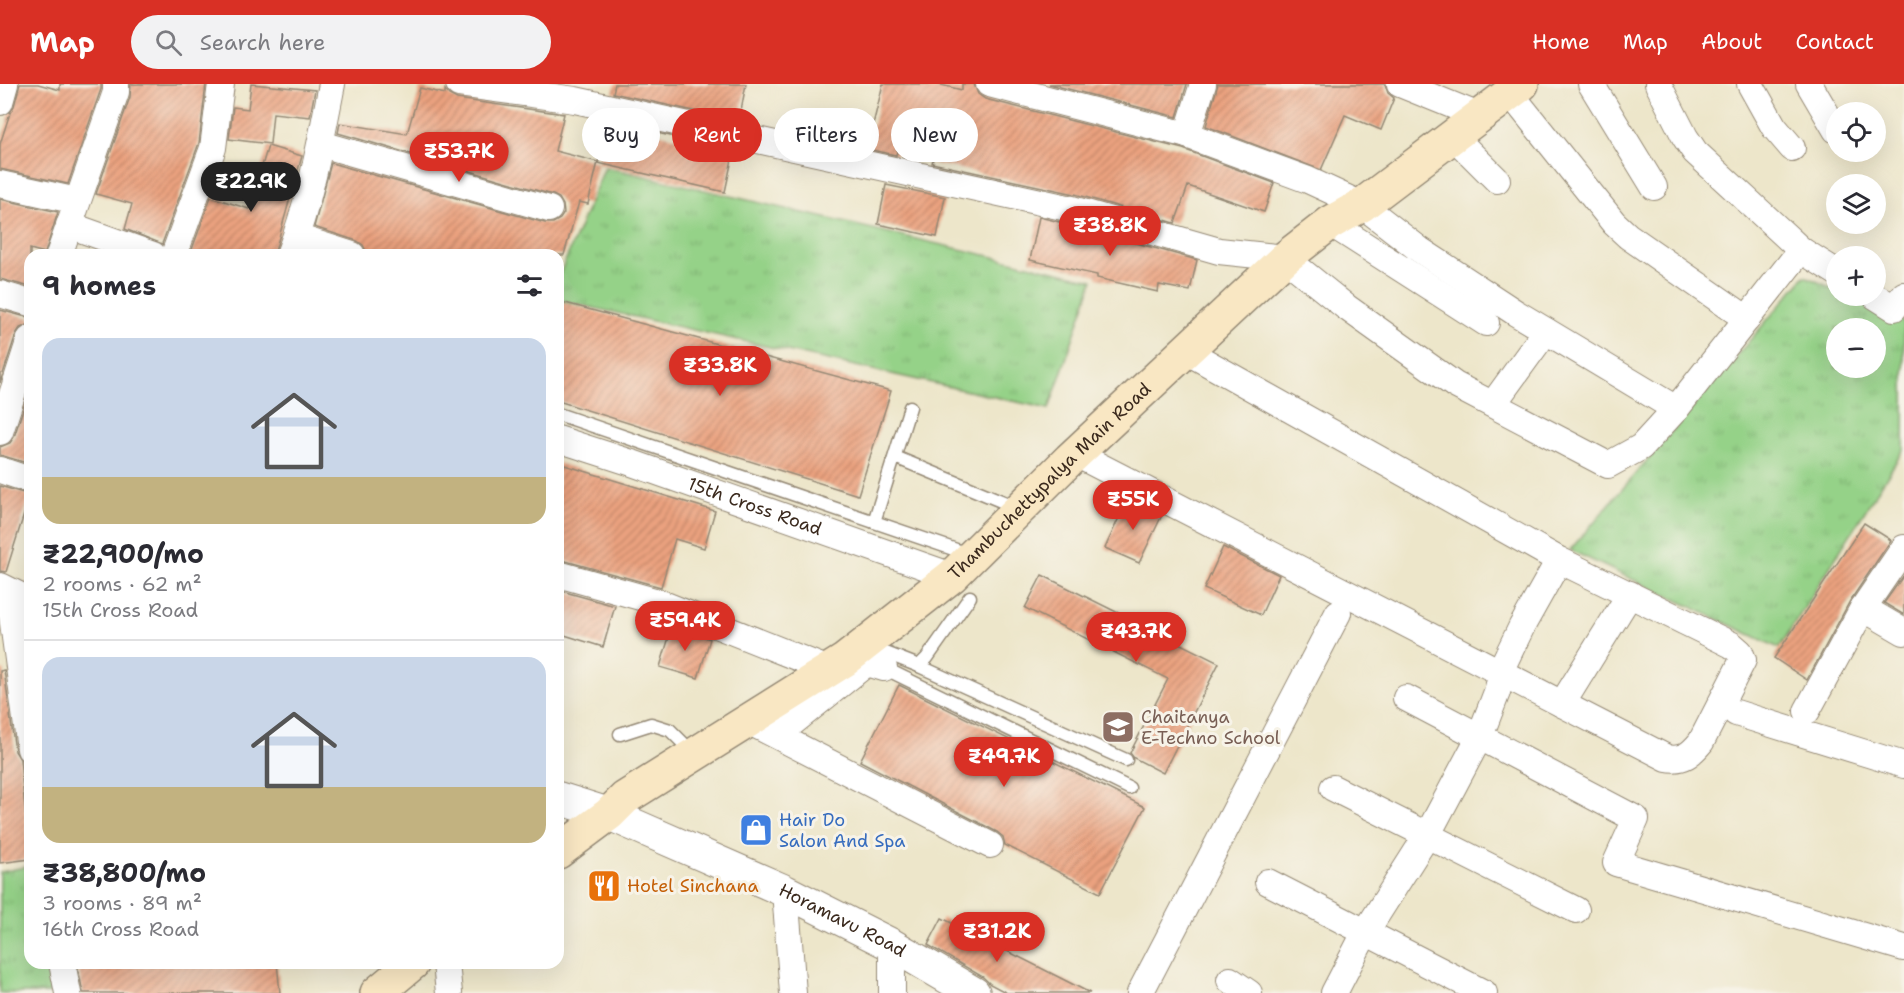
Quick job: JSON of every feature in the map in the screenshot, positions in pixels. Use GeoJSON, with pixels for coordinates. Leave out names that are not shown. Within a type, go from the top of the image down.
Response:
{"type":"FeatureCollection","features":[{"type":"Feature","properties":{"kind":"main road","name":"Thambuchettypalya Main Road"},"geometry":{"type":"LineString","coordinates":[[564,848],[609,814],[625,798],[694,755],[763,728],[829,670],[874,656],[964,576],[1019,509],[1285,258],[1330,223],[1362,205],[1516,89]]}},
{"type":"Feature","properties":{"kind":"main road"},"geometry":{"type":"LineString","coordinates":[[377,993],[406,969]]}},
{"type":"Feature","properties":{"kind":"street"},"geometry":{"type":"LineString","coordinates":[[0,102],[5,84]]}},
{"type":"Feature","properties":{"kind":"street"},"geometry":{"type":"LineString","coordinates":[[60,249],[116,92],[116,84]]}},
{"type":"Feature","properties":{"kind":"street"},"geometry":{"type":"LineString","coordinates":[[176,249],[213,147],[221,84]]}},
{"type":"Feature","properties":{"kind":"street"},"geometry":{"type":"LineString","coordinates":[[312,249],[292,246],[321,144],[332,84]]}},
{"type":"Feature","properties":{"kind":"street"},"geometry":{"type":"LineString","coordinates":[[459,84],[577,92],[1072,209],[1219,251],[1285,258],[1346,307],[1455,385],[1608,465],[1641,447],[1677,409],[1801,250]]}},
{"type":"Feature","properties":{"kind":"street"},"geometry":{"type":"LineString","coordinates":[[989,84],[1056,92],[1187,135],[1308,180],[1362,205],[1420,250],[1516,313],[1677,409]]}},
{"type":"Feature","properties":{"kind":"street"},"geometry":{"type":"LineString","coordinates":[[1187,135],[1203,84]]}},
{"type":"Feature","properties":{"kind":"street"},"geometry":{"type":"LineString","coordinates":[[1400,84],[1479,116]]}},
{"type":"Feature","properties":{"kind":"street"},"geometry":{"type":"LineString","coordinates":[[1591,84],[1654,187]]}},
{"type":"Feature","properties":{"kind":"street"},"geometry":{"type":"LineString","coordinates":[[1658,84],[1695,152],[1801,250],[1826,266]]}},
{"type":"Feature","properties":{"kind":"street"},"geometry":{"type":"LineString","coordinates":[[1750,84],[1774,127],[1792,148]]}},
{"type":"Feature","properties":{"kind":"street"},"geometry":{"type":"LineString","coordinates":[[1809,84],[1826,113]]}},
{"type":"Feature","properties":{"kind":"street"},"geometry":{"type":"LineString","coordinates":[[1516,89],[1614,224],[1747,319]]}},
{"type":"Feature","properties":{"kind":"street"},"geometry":{"type":"LineString","coordinates":[[1453,136],[1497,180]]}},
{"type":"Feature","properties":{"kind":"street"},"geometry":{"type":"LineString","coordinates":[[321,144],[549,209]]}},
{"type":"Feature","properties":{"kind":"street"},"geometry":{"type":"LineString","coordinates":[[0,184],[77,201]]}},
{"type":"Feature","properties":{"kind":"street"},"geometry":{"type":"LineString","coordinates":[[1330,223],[1486,323]]}},
{"type":"Feature","properties":{"kind":"street"},"geometry":{"type":"LineString","coordinates":[[69,225],[136,249]]}},
{"type":"Feature","properties":{"kind":"street"},"geometry":{"type":"LineString","coordinates":[[0,294],[24,301]]}},
{"type":"Feature","properties":{"kind":"street"},"geometry":{"type":"LineString","coordinates":[[1886,303],[1894,308],[1904,295]]}},
{"type":"Feature","properties":{"kind":"street"},"geometry":{"type":"LineString","coordinates":[[1493,404],[1546,331]]}},
{"type":"Feature","properties":{"kind":"street"},"geometry":{"type":"LineString","coordinates":[[1076,454],[1666,758],[1676,760],[1684,757],[1701,742],[1739,671],[1743,660],[1740,652],[1723,640],[1559,560],[1186,351]]}},
{"type":"Feature","properties":{"kind":"street"},"geometry":{"type":"LineString","coordinates":[[2,419],[24,356]]}},
{"type":"Feature","properties":{"kind":"street","name":"15th Cross Road"},"geometry":{"type":"LineString","coordinates":[[564,442],[964,576]]}},
{"type":"Feature","properties":{"kind":"street"},"geometry":{"type":"LineString","coordinates":[[0,470],[24,478]]}},
{"type":"Feature","properties":{"kind":"street"},"geometry":{"type":"LineString","coordinates":[[1807,711],[1863,608],[1904,548]]}},
{"type":"Feature","properties":{"kind":"street"},"geometry":{"type":"LineString","coordinates":[[1334,993],[1365,933],[1428,834],[1480,736],[1497,692],[1501,672],[1522,626],[1559,560]]}},
{"type":"Feature","properties":{"kind":"street"},"geometry":{"type":"LineString","coordinates":[[564,575],[658,602],[829,670]]}},
{"type":"Feature","properties":{"kind":"street"},"geometry":{"type":"LineString","coordinates":[[1562,704],[1630,594]]}},
{"type":"Feature","properties":{"kind":"street"},"geometry":{"type":"LineString","coordinates":[[13,595],[24,695]]}},
{"type":"Feature","properties":{"kind":"street"},"geometry":{"type":"LineString","coordinates":[[1863,608],[1904,632]]}},
{"type":"Feature","properties":{"kind":"street"},"geometry":{"type":"LineString","coordinates":[[1140,993],[1338,613]]}},
{"type":"Feature","properties":{"kind":"street"},"geometry":{"type":"LineString","coordinates":[[763,728],[863,666],[871,664],[874,656]]}},
{"type":"Feature","properties":{"kind":"street"},"geometry":{"type":"LineString","coordinates":[[1406,698],[1636,819],[1616,863],[1904,948]]}},
{"type":"Feature","properties":{"kind":"street"},"geometry":{"type":"LineString","coordinates":[[1736,713],[1904,765]]}},
{"type":"Feature","properties":{"kind":"street"},"geometry":{"type":"LineString","coordinates":[[763,728],[990,845]]}},
{"type":"Feature","properties":{"kind":"street"},"geometry":{"type":"LineString","coordinates":[[1333,788],[1576,910]]}},
{"type":"Feature","properties":{"kind":"street","name":"Horamavu Road"},"geometry":{"type":"LineString","coordinates":[[564,800],[609,814],[785,891],[892,945],[974,993]]}},
{"type":"Feature","properties":{"kind":"street"},"geometry":{"type":"LineString","coordinates":[[1268,882],[1316,904],[1365,933],[1484,993]]}},
{"type":"Feature","properties":{"kind":"street"},"geometry":{"type":"LineString","coordinates":[[785,891],[793,993]]}},
{"type":"Feature","properties":{"kind":"street"},"geometry":{"type":"LineString","coordinates":[[892,945],[892,993]]}},
{"type":"Feature","properties":{"kind":"street"},"geometry":{"type":"LineString","coordinates":[[63,969],[68,993]]}},
{"type":"Feature","properties":{"kind":"street"},"geometry":{"type":"LineString","coordinates":[[447,969],[449,993]]}},
{"type":"Feature","properties":{"kind":"lane"},"geometry":{"type":"LineString","coordinates":[[874,522],[910,407]]}},
{"type":"Feature","properties":{"kind":"lane"},"geometry":{"type":"LineString","coordinates":[[564,416],[874,522],[964,576],[927,658],[919,666]]}},
{"type":"Feature","properties":{"kind":"lane"},"geometry":{"type":"LineString","coordinates":[[895,457],[1019,509]]}},
{"type":"Feature","properties":{"kind":"lane"},"geometry":{"type":"LineString","coordinates":[[874,656],[919,666],[1126,760]]}},
{"type":"Feature","properties":{"kind":"lane"},"geometry":{"type":"LineString","coordinates":[[874,656],[1129,788]]}},
{"type":"Feature","properties":{"kind":"lane"},"geometry":{"type":"LineString","coordinates":[[620,734],[651,724],[670,730],[694,755]]}},
{"type":"Feature","properties":{"kind":"green space"},"geometry":{"type":"Polygon","coordinates":[[[605,167],[1093,280],[1049,409],[564,301],[564,264],[605,167]]]}},
{"type":"Feature","properties":{"kind":"green space"},"geometry":{"type":"Polygon","coordinates":[[[1805,276],[1826,285],[1826,306],[1869,306],[1904,322],[1904,449],[1779,648],[1570,550],[1805,276]]]}},
{"type":"Feature","properties":{"kind":"green space"},"geometry":{"type":"Polygon","coordinates":[[[24,867],[24,969],[49,969],[52,993],[0,993],[0,872],[24,867]]]}},
{"type":"Feature","properties":{"kind":"building"},"geometry":{"type":"Polygon","coordinates":[[[20,84],[38,84],[60,90],[60,84],[101,84],[68,184],[0,169],[0,144],[20,84]]]}},
{"type":"Feature","properties":{"kind":"building"},"geometry":{"type":"Polygon","coordinates":[[[131,84],[206,84],[199,143],[162,244],[125,229],[132,204],[96,194],[130,97],[131,84]]]}},
{"type":"Feature","properties":{"kind":"building"},"geometry":{"type":"Polygon","coordinates":[[[251,84],[315,90],[310,117],[273,113],[270,144],[229,139],[233,107],[248,109],[251,84]]]}},
{"type":"Feature","properties":{"kind":"building"},"geometry":{"type":"Polygon","coordinates":[[[615,84],[746,84],[741,108],[680,108],[613,93],[615,84]]]}},
{"type":"Feature","properties":{"kind":"building"},"geometry":{"type":"Polygon","coordinates":[[[883,84],[937,84],[962,90],[962,84],[974,84],[978,94],[985,99],[1183,149],[1274,183],[1264,212],[1188,186],[1175,223],[1075,194],[932,163],[978,162],[978,108],[891,108],[891,154],[879,151],[879,108],[877,108],[883,84]]]}},
{"type":"Feature","properties":{"kind":"building"},"geometry":{"type":"Polygon","coordinates":[[[1049,84],[1187,84],[1177,117],[1049,84]]]}},
{"type":"Feature","properties":{"kind":"building"},"geometry":{"type":"Polygon","coordinates":[[[1218,84],[1385,84],[1388,93],[1394,98],[1381,130],[1345,115],[1321,170],[1206,126],[1218,84]]]}},
{"type":"Feature","properties":{"kind":"building"},"geometry":{"type":"Polygon","coordinates":[[[420,88],[445,94],[445,90],[457,99],[564,114],[555,151],[582,158],[582,162],[598,162],[588,204],[579,202],[564,255],[564,249],[365,249],[357,241],[314,227],[331,163],[545,223],[553,223],[560,219],[564,213],[563,205],[559,198],[553,195],[338,133],[340,123],[407,134],[420,88]]]}},
{"type":"Feature","properties":{"kind":"building"},"geometry":{"type":"Polygon","coordinates":[[[660,134],[672,136],[672,162],[731,162],[725,192],[598,163],[660,162],[660,134]]]}},
{"type":"Feature","properties":{"kind":"building"},"geometry":{"type":"Polygon","coordinates":[[[268,146],[302,156],[276,249],[192,249],[211,197],[249,209],[268,146]]]}},
{"type":"Feature","properties":{"kind":"building"},"geometry":{"type":"Polygon","coordinates":[[[886,185],[945,197],[937,237],[878,224],[886,185]]]}},
{"type":"Feature","properties":{"kind":"building"},"geometry":{"type":"Polygon","coordinates":[[[0,199],[58,212],[46,249],[24,249],[24,285],[0,279],[0,199]]]}},
{"type":"Feature","properties":{"kind":"building"},"geometry":{"type":"Polygon","coordinates":[[[1039,217],[1197,260],[1190,291],[1159,285],[1158,292],[1030,260],[1039,217]]]}},
{"type":"Feature","properties":{"kind":"building"},"geometry":{"type":"Polygon","coordinates":[[[564,303],[891,391],[858,495],[564,403],[564,303]]]}},
{"type":"Feature","properties":{"kind":"building"},"geometry":{"type":"Polygon","coordinates":[[[0,310],[24,316],[24,326],[16,334],[0,383],[0,310]]]}},
{"type":"Feature","properties":{"kind":"building"},"geometry":{"type":"Polygon","coordinates":[[[24,406],[24,462],[0,455],[0,447],[10,443],[24,406]]]}},
{"type":"Feature","properties":{"kind":"building"},"geometry":{"type":"Polygon","coordinates":[[[564,465],[715,511],[704,548],[675,539],[661,587],[564,561],[564,465]]]}},
{"type":"Feature","properties":{"kind":"building"},"geometry":{"type":"Polygon","coordinates":[[[0,486],[24,493],[24,514],[6,572],[0,571],[0,486]]]}},
{"type":"Feature","properties":{"kind":"building"},"geometry":{"type":"Polygon","coordinates":[[[1128,498],[1162,515],[1139,563],[1105,548],[1128,498]]]}},
{"type":"Feature","properties":{"kind":"building"},"geometry":{"type":"Polygon","coordinates":[[[1864,523],[1891,540],[1850,601],[1807,680],[1774,658],[1864,523]]]}},
{"type":"Feature","properties":{"kind":"building"},"geometry":{"type":"Polygon","coordinates":[[[1223,547],[1279,575],[1261,615],[1204,589],[1223,547]]]}},
{"type":"Feature","properties":{"kind":"building"},"geometry":{"type":"Polygon","coordinates":[[[1042,575],[1219,663],[1163,773],[1134,758],[1130,753],[1168,679],[1025,608],[1042,575]]]}},
{"type":"Feature","properties":{"kind":"building"},"geometry":{"type":"Polygon","coordinates":[[[1904,575],[1904,615],[1884,603],[1904,575]]]}},
{"type":"Feature","properties":{"kind":"building"},"geometry":{"type":"Polygon","coordinates":[[[564,592],[615,606],[603,647],[564,635],[564,592]]]}},
{"type":"Feature","properties":{"kind":"building"},"geometry":{"type":"Polygon","coordinates":[[[673,624],[710,639],[698,678],[660,667],[673,624]]]}},
{"type":"Feature","properties":{"kind":"building"},"geometry":{"type":"Polygon","coordinates":[[[4,670],[15,751],[20,759],[24,799],[24,860],[0,863],[0,671],[4,670]]]}},
{"type":"Feature","properties":{"kind":"building"},"geometry":{"type":"Polygon","coordinates":[[[899,685],[1145,807],[1100,893],[1005,845],[1003,837],[997,832],[860,761],[899,685]]]}},
{"type":"Feature","properties":{"kind":"building"},"geometry":{"type":"Polygon","coordinates":[[[942,918],[1090,993],[1007,993],[928,945],[942,918]]]}},
{"type":"Feature","properties":{"kind":"building"},"geometry":{"type":"Polygon","coordinates":[[[78,969],[278,969],[280,993],[83,993],[78,969]]]}},
{"type":"Feature","properties":{"kind":"place","name":"Chaitanya E-Techno School"},"geometry":{"type":"Point","coordinates":[1118,727]}},
{"type":"Feature","properties":{"kind":"place","name":"Hair Do Salon And Spa"},"geometry":{"type":"Point","coordinates":[756,830]}},
{"type":"Feature","properties":{"kind":"place","name":"Hotel Sinchana"},"geometry":{"type":"Point","coordinates":[604,886]}}]}
